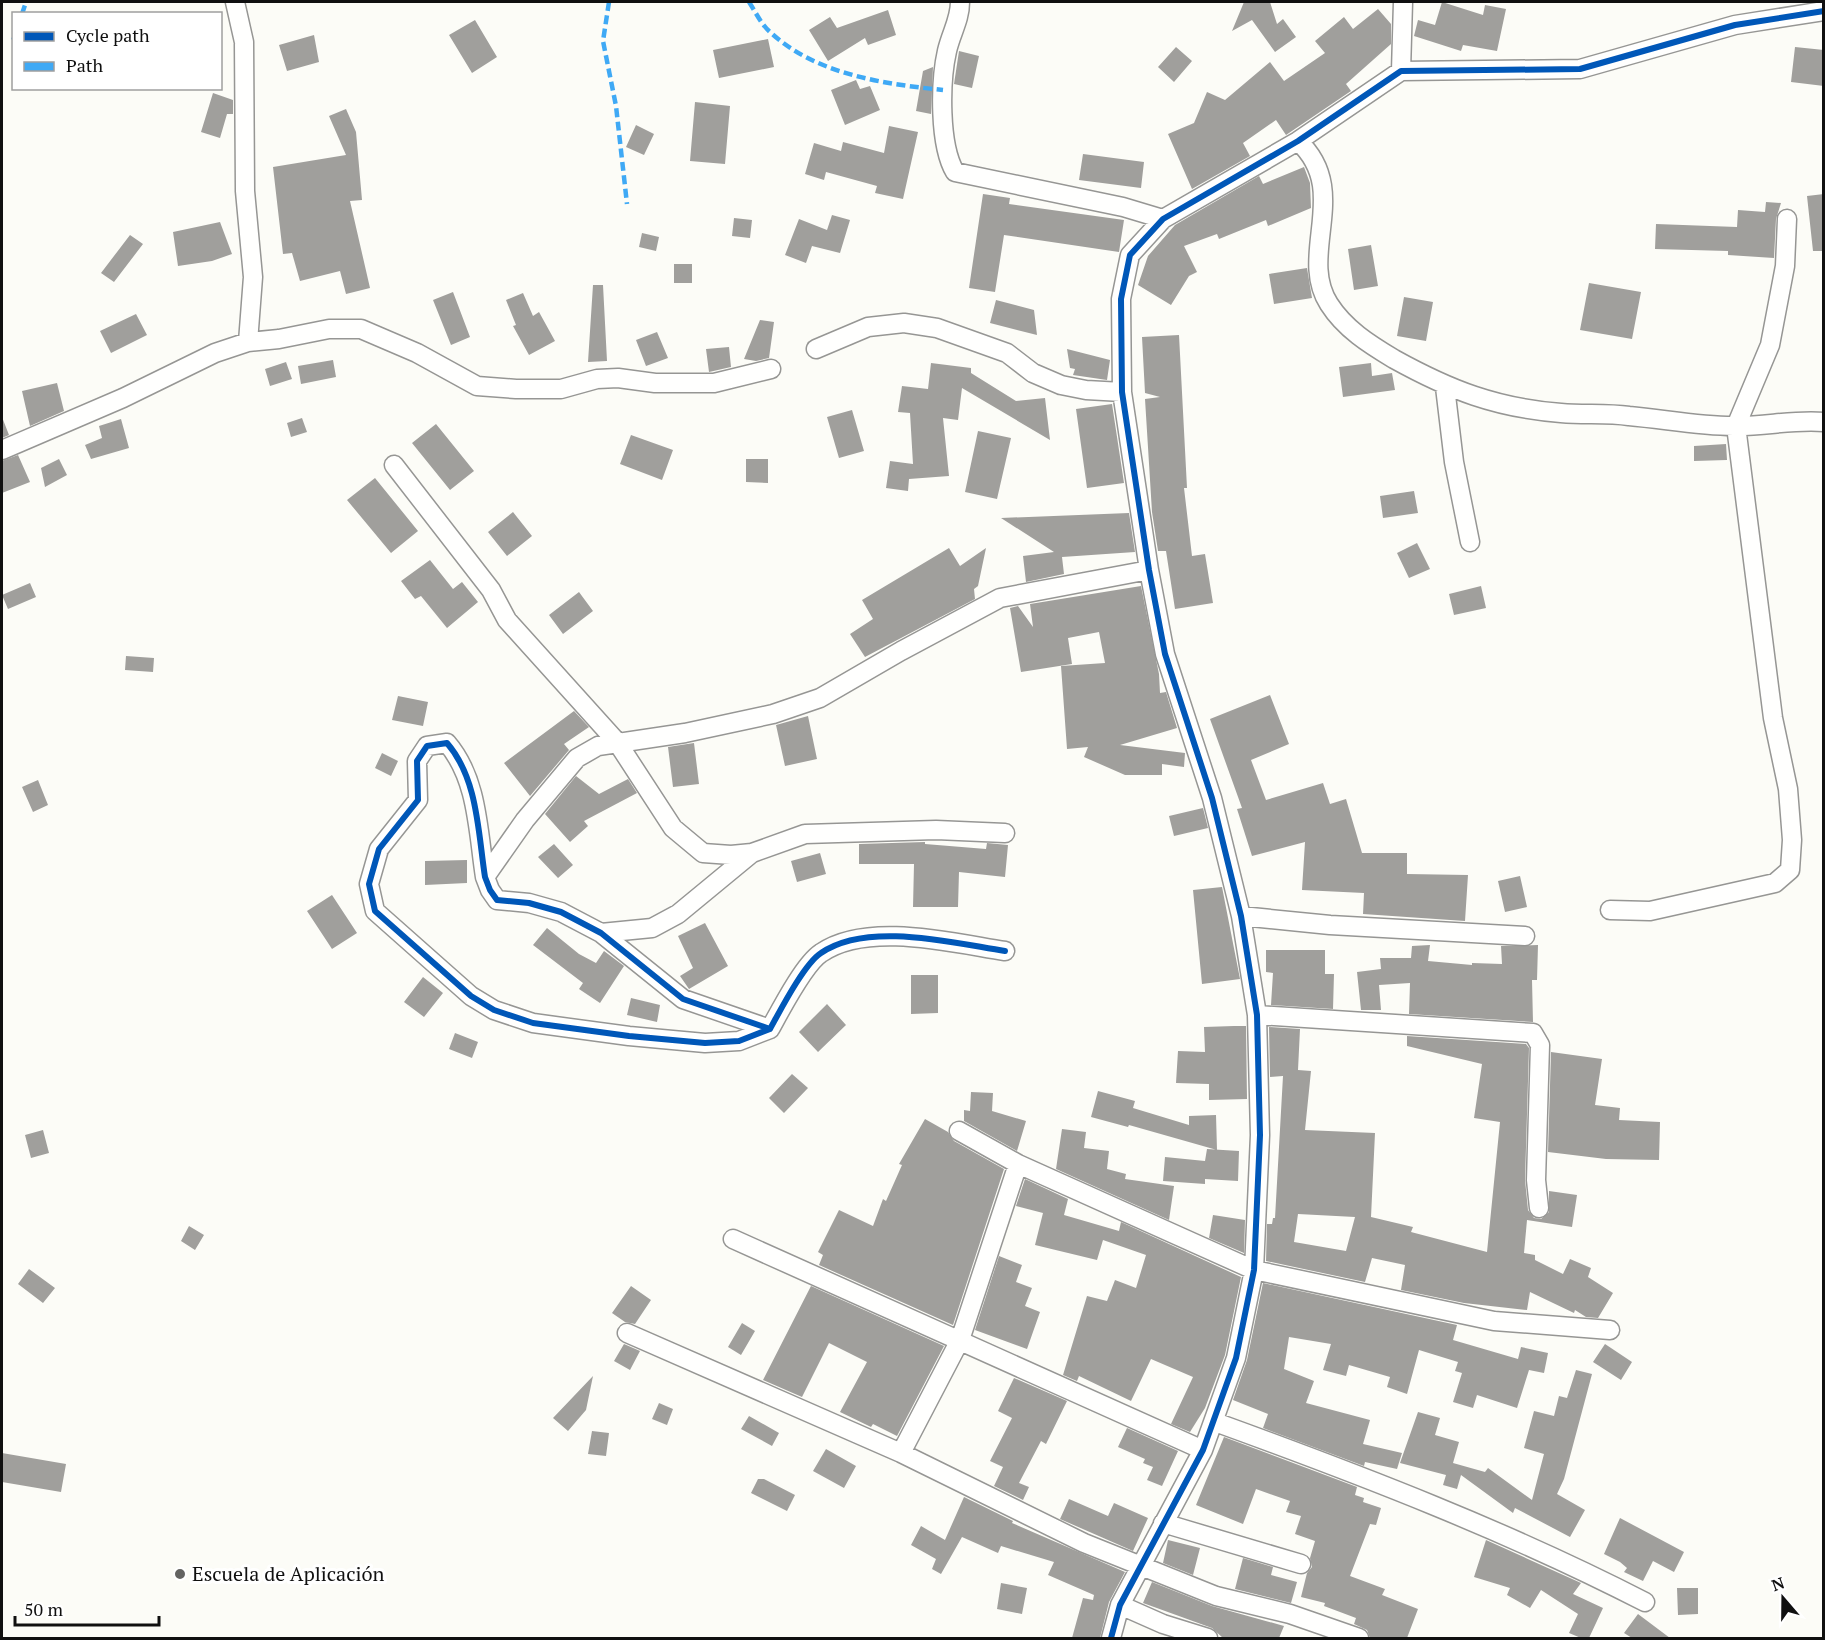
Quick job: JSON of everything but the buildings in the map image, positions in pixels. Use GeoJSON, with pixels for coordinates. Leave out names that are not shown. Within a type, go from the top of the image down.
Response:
{"type":"FeatureCollection","features":[{"type":"Feature","properties":{"kind":"street"},"geometry":{"type":"LineString","coordinates":[[235,2],[244,42],[244,191],[253,277],[248,342]]}},
{"type":"Feature","properties":{"kind":"street"},"geometry":{"type":"LineString","coordinates":[[960,2],[960,16],[947,50],[943,90],[947,158],[955,172],[1123,207],[1163,219]]}},
{"type":"Feature","properties":{"kind":"street"},"geometry":{"type":"LineString","coordinates":[[1401,71],[1403,2]]}},
{"type":"Feature","properties":{"kind":"street"},"geometry":{"type":"LineString","coordinates":[[1111,1638],[1120,1605],[1203,1450],[1215,1422],[1236,1358],[1254,1270],[1260,1136],[1257,1015],[1241,916],[1212,798],[1165,654],[1149,570],[1122,392],[1121,298],[1130,255],[1163,219],[1298,141],[1401,71],[1580,69],[1735,25],[1824,11]]}},
{"type":"Feature","properties":{"kind":"street"},"geometry":{"type":"LineString","coordinates":[[1298,141],[1310,152],[1320,168],[1323,194],[1319,270],[1327,302],[1349,329],[1375,348],[1445,387],[1508,406],[1736,426],[1800,420],[1824,422]]}},
{"type":"Feature","properties":{"kind":"street"},"geometry":{"type":"LineString","coordinates":[[1610,910],[1650,911],[1775,883],[1790,870],[1792,840],[1788,789],[1773,718],[1736,426],[1770,345],[1785,266],[1787,219]]}},
{"type":"Feature","properties":{"kind":"street"},"geometry":{"type":"LineString","coordinates":[[816,349],[868,327],[904,323],[937,328],[1007,353],[1033,373],[1062,385],[1086,390],[1122,392]]}},
{"type":"Feature","properties":{"kind":"street"},"geometry":{"type":"LineString","coordinates":[[2,450],[123,398],[215,353],[248,342],[279,339],[329,329],[361,329],[417,353],[477,386],[561,389],[597,379],[618,378],[655,383],[714,383],[771,369]]}},
{"type":"Feature","properties":{"kind":"street"},"geometry":{"type":"LineString","coordinates":[[1445,387],[1454,462],[1470,542]]}},
{"type":"Feature","properties":{"kind":"street"},"geometry":{"type":"LineString","coordinates":[[394,465],[491,590],[507,620],[617,742],[673,828],[703,853],[731,855],[752,853],[805,834],[936,830],[1005,833]]}},
{"type":"Feature","properties":{"kind":"street"},"geometry":{"type":"LineString","coordinates":[[486,877],[525,820],[577,758],[598,746],[685,733],[773,714],[820,698],[1000,598],[1149,570]]}},
{"type":"Feature","properties":{"kind":"street"},"geometry":{"type":"LineString","coordinates":[[770,1029],[683,999],[601,933],[561,912],[529,903],[497,900],[490,890],[486,877],[472,791],[460,758],[447,743],[428,746],[417,760],[418,800],[379,849],[369,884],[375,911],[471,996],[494,1010],[533,1023],[629,1036],[705,1043],[739,1041],[770,1029],[786,999],[819,954],[856,937],[933,940],[1005,951]]}},
{"type":"Feature","properties":{"kind":"street"},"geometry":{"type":"LineString","coordinates":[[601,933],[652,928],[678,914],[752,853]]}},
{"type":"Feature","properties":{"kind":"street"},"geometry":{"type":"LineString","coordinates":[[1241,916],[1341,926],[1525,936]]}},
{"type":"Feature","properties":{"kind":"street"},"geometry":{"type":"LineString","coordinates":[[1257,1015],[1533,1033],[1540,1045],[1536,1180],[1539,1208]]}},
{"type":"Feature","properties":{"kind":"street"},"geometry":{"type":"LineString","coordinates":[[959,1131],[1018,1164],[1254,1270],[1494,1321],[1610,1330]]}},
{"type":"Feature","properties":{"kind":"street"},"geometry":{"type":"LineString","coordinates":[[901,1453],[960,1340],[1018,1164]]}},
{"type":"Feature","properties":{"kind":"street"},"geometry":{"type":"LineString","coordinates":[[733,1239],[1203,1450]]}},
{"type":"Feature","properties":{"kind":"street"},"geometry":{"type":"LineString","coordinates":[[627,1333],[901,1453],[1084,1543],[1216,1596],[1290,1614],[1359,1638]]}},
{"type":"Feature","properties":{"kind":"street"},"geometry":{"type":"LineString","coordinates":[[1215,1422],[1369,1478],[1580,1568],[1645,1602]]}},
{"type":"Feature","properties":{"kind":"street"},"geometry":{"type":"LineString","coordinates":[[1162,1523],[1301,1563]]}},
{"type":"Feature","properties":{"kind":"street"},"geometry":{"type":"LineString","coordinates":[[1120,1605],[1163,1624],[1208,1638]]}},
{"type":"Feature","properties":{"kind":"marked path"},"geometry":{"type":"LineString","coordinates":[[23,12],[26,2]]}},
{"type":"Feature","properties":{"kind":"marked path"},"geometry":{"type":"LineString","coordinates":[[609,2],[603,41],[616,106],[627,204]]}},
{"type":"Feature","properties":{"kind":"marked path"},"geometry":{"type":"LineString","coordinates":[[749,2],[770,32],[808,58],[829,67],[874,80],[943,90]]}},
{"type":"Feature","properties":{"kind":"cycle path"},"geometry":{"type":"LineString","coordinates":[[1111,1638],[1120,1605],[1203,1450],[1236,1358],[1254,1270],[1260,1135],[1257,1015],[1241,916],[1212,798],[1165,654],[1149,570],[1122,392],[1121,299],[1130,255],[1163,219],[1298,141],[1401,71],[1580,69],[1735,25],[1824,11]]}},
{"type":"Feature","properties":{"kind":"cycle path"},"geometry":{"type":"LineString","coordinates":[[770,1029],[683,999],[601,933],[561,912],[529,903],[497,900],[485,877],[475,807],[465,773],[447,743],[427,746],[417,761],[418,800],[379,849],[369,884],[375,911],[471,996],[494,1010],[533,1023],[629,1036],[705,1043],[739,1041],[770,1029],[807,967],[821,953],[840,943],[862,938],[911,937],[1005,951]]}},
{"type":"Feature","properties":{"kind":"place","name":"Escuela de Aplicación"},"geometry":{"type":"Point","coordinates":[180,1574]}}]}
